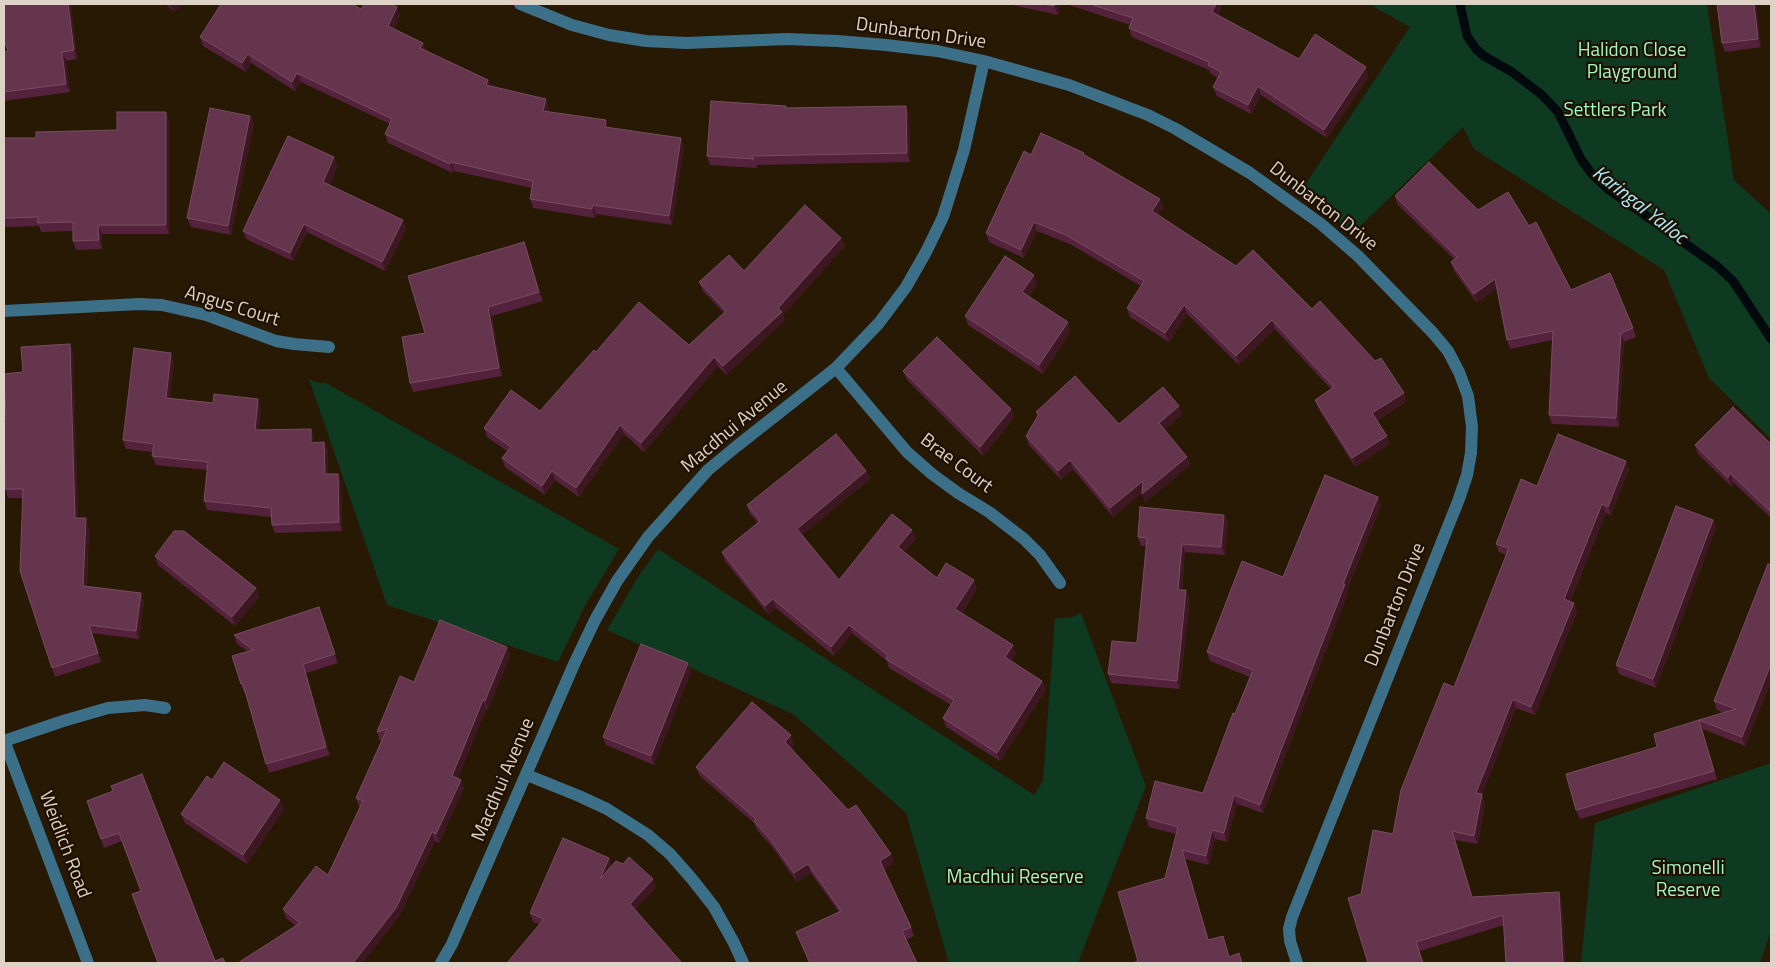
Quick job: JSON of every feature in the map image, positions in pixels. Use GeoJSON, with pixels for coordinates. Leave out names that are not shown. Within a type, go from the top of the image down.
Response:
{"type":"FeatureCollection","features":[{"type":"Feature","properties":{"kind":"street","name":"Dunbarton Drive"},"geometry":{"type":"LineString","coordinates":[[520,4],[572,25],[608,35],[646,41],[837,40],[937,51],[984,61],[1069,85],[1148,115],[1176,129],[1219,153],[1280,193],[1321,224],[1358,256],[1433,333],[1452,358],[1468,396],[1472,427],[1471,452],[1467,476],[1292,916],[1290,941],[1297,963]]}},
{"type":"Feature","properties":{"kind":"street","name":"Macdhui Avenue"},"geometry":{"type":"LineString","coordinates":[[441,963],[452,944],[595,620],[617,581],[648,537],[708,470],[836,368],[879,323],[906,287],[943,217],[964,150],[984,61]]}},
{"type":"Feature","properties":{"kind":"street","name":"Angus Court"},"geometry":{"type":"LineString","coordinates":[[4,311],[139,304],[162,306],[206,315],[276,341],[329,347]]}},
{"type":"Feature","properties":{"kind":"street","name":"Brae Court"},"geometry":{"type":"LineString","coordinates":[[836,368],[907,452],[932,474],[996,517],[1024,539],[1040,555],[1060,583]]}},
{"type":"Feature","properties":{"kind":"street"},"geometry":{"type":"LineString","coordinates":[[4,740],[108,708],[145,705],[165,708]]}},
{"type":"Feature","properties":{"kind":"street","name":"Weidlich Road"},"geometry":{"type":"LineString","coordinates":[[4,740],[88,963]]}},
{"type":"Feature","properties":{"kind":"street"},"geometry":{"type":"LineString","coordinates":[[527,775],[607,809],[648,835],[670,854],[714,907],[743,963]]}},
{"type":"Feature","properties":{"kind":"green space","name":"Settlers Park"},"geometry":{"type":"Polygon","coordinates":[[[1369,4],[1707,4],[1734,180],[1771,214],[1771,439],[1709,378],[1664,270],[1474,149],[1463,127],[1353,233],[1301,191],[1410,27],[1369,4]]]}},
{"type":"Feature","properties":{"kind":"green space"},"geometry":{"type":"Polygon","coordinates":[[[309,379],[318,383],[326,383],[619,549],[586,604],[558,662],[387,605],[309,379]]]}},
{"type":"Feature","properties":{"kind":"green space","name":"Macdhui Reserve"},"geometry":{"type":"Polygon","coordinates":[[[658,549],[1034,795],[1043,781],[1055,619],[1073,617],[1081,613],[1146,786],[1078,963],[949,963],[906,813],[793,714],[607,630],[640,574],[658,549]]]}},
{"type":"Feature","properties":{"kind":"green space","name":"Simonelli Reserve"},"geometry":{"type":"Polygon","coordinates":[[[1771,763],[1771,930],[1760,963],[1581,963],[1595,823],[1771,763]]]}},
{"type":"Feature","properties":{"kind":"building"},"geometry":{"type":"Polygon","coordinates":[[[4,4],[68,4],[74,50],[62,52],[66,84],[4,92],[4,52],[8,51],[4,40],[4,4]]]}},
{"type":"Feature","properties":{"kind":"building"},"geometry":{"type":"Polygon","coordinates":[[[221,4],[352,4],[361,9],[364,4],[391,4],[397,7],[388,26],[423,43],[420,48],[488,80],[486,85],[546,99],[543,111],[606,120],[605,127],[681,138],[669,216],[593,205],[592,209],[530,199],[533,181],[451,162],[450,164],[385,134],[392,119],[297,73],[292,82],[248,54],[242,63],[200,37],[221,4]]]}},
{"type":"Feature","properties":{"kind":"building"},"geometry":{"type":"Polygon","coordinates":[[[1090,4],[1216,4],[1212,12],[1299,59],[1315,34],[1366,67],[1324,130],[1258,86],[1248,105],[1213,87],[1221,72],[1208,65],[1209,62],[1129,28],[1133,18],[1090,4]]]}},
{"type":"Feature","properties":{"kind":"building"},"geometry":{"type":"Polygon","coordinates":[[[1717,4],[1754,4],[1758,39],[1722,43],[1717,4]]]}},
{"type":"Feature","properties":{"kind":"building"},"geometry":{"type":"Polygon","coordinates":[[[711,101],[786,106],[785,108],[906,106],[907,153],[751,156],[754,159],[707,156],[711,101]]]}},
{"type":"Feature","properties":{"kind":"building"},"geometry":{"type":"Polygon","coordinates":[[[210,108],[250,116],[228,226],[187,218],[210,108]]]}},
{"type":"Feature","properties":{"kind":"building"},"geometry":{"type":"Polygon","coordinates":[[[117,112],[166,112],[166,225],[98,225],[99,240],[73,241],[73,222],[38,223],[38,217],[4,218],[4,138],[36,138],[36,132],[117,130],[117,112]]]}},
{"type":"Feature","properties":{"kind":"building"},"geometry":{"type":"Polygon","coordinates":[[[1041,133],[1084,153],[1160,199],[1152,211],[1236,266],[1253,250],[1312,309],[1320,301],[1375,361],[1381,358],[1404,393],[1372,413],[1387,436],[1352,458],[1315,400],[1334,387],[1272,320],[1236,356],[1184,305],[1165,333],[1127,308],[1144,281],[1066,235],[1034,222],[1021,250],[986,233],[1024,151],[1031,155],[1041,133]]]}},
{"type":"Feature","properties":{"kind":"building"},"geometry":{"type":"Polygon","coordinates":[[[288,136],[334,157],[323,182],[403,220],[382,262],[304,224],[290,253],[243,231],[288,136]]]}},
{"type":"Feature","properties":{"kind":"building"},"geometry":{"type":"Polygon","coordinates":[[[1429,162],[1478,210],[1508,192],[1529,226],[1536,222],[1571,290],[1610,273],[1633,328],[1621,333],[1616,418],[1549,415],[1553,331],[1507,340],[1495,279],[1474,294],[1451,262],[1457,257],[1395,196],[1429,162]]]}},
{"type":"Feature","properties":{"kind":"building"},"geometry":{"type":"Polygon","coordinates":[[[805,205],[841,238],[778,308],[782,312],[723,366],[714,357],[641,443],[620,425],[576,488],[552,471],[542,486],[502,458],[511,447],[484,428],[511,390],[540,411],[594,350],[596,352],[639,302],[689,345],[726,311],[699,282],[729,255],[744,271],[805,205]]]}},
{"type":"Feature","properties":{"kind":"building"},"geometry":{"type":"Polygon","coordinates":[[[524,242],[539,292],[488,307],[499,368],[410,383],[402,337],[425,333],[408,276],[524,242]]]}},
{"type":"Feature","properties":{"kind":"building"},"geometry":{"type":"Polygon","coordinates":[[[1005,256],[1034,275],[1022,292],[1068,322],[1039,365],[965,316],[1005,256]]]}},
{"type":"Feature","properties":{"kind":"building"},"geometry":{"type":"Polygon","coordinates":[[[937,337],[1011,409],[980,447],[903,371],[937,337]]]}},
{"type":"Feature","properties":{"kind":"building"},"geometry":{"type":"Polygon","coordinates":[[[70,344],[75,518],[86,518],[83,586],[141,593],[136,631],[89,625],[98,653],[52,668],[20,571],[23,489],[5,489],[4,419],[6,419],[4,374],[23,372],[21,347],[70,344]]]}},
{"type":"Feature","properties":{"kind":"building"},"geometry":{"type":"Polygon","coordinates":[[[134,348],[171,353],[166,398],[213,403],[214,394],[258,399],[255,430],[311,429],[311,443],[324,442],[325,474],[338,474],[339,522],[272,525],[271,508],[204,501],[208,462],[152,456],[154,444],[123,440],[134,348]]]}},
{"type":"Feature","properties":{"kind":"building"},"geometry":{"type":"Polygon","coordinates":[[[1075,376],[1119,424],[1163,387],[1179,406],[1159,423],[1187,457],[1142,494],[1143,481],[1110,508],[1070,460],[1058,471],[1026,436],[1039,414],[1036,412],[1075,376]]]}},
{"type":"Feature","properties":{"kind":"building"},"geometry":{"type":"Polygon","coordinates":[[[1733,407],[1771,444],[1771,512],[1730,473],[1728,478],[1695,445],[1733,407]]]}},
{"type":"Feature","properties":{"kind":"building"},"geometry":{"type":"Polygon","coordinates":[[[836,434],[866,471],[797,529],[839,580],[892,514],[912,530],[898,547],[937,578],[946,563],[974,580],[955,609],[1013,645],[1005,657],[1042,681],[997,753],[943,718],[954,700],[886,659],[888,655],[849,625],[831,647],[773,599],[765,606],[722,552],[760,521],[747,505],[836,434]]]}},
{"type":"Feature","properties":{"kind":"building"},"geometry":{"type":"Polygon","coordinates":[[[1558,434],[1626,461],[1608,507],[1602,504],[1564,599],[1574,603],[1531,707],[1513,699],[1476,793],[1482,794],[1474,836],[1452,831],[1472,897],[1559,892],[1563,963],[1506,963],[1503,915],[1416,942],[1423,963],[1368,963],[1348,898],[1361,894],[1373,830],[1393,834],[1401,790],[1444,683],[1454,687],[1509,548],[1496,544],[1521,479],[1537,486],[1558,434]]]}},
{"type":"Feature","properties":{"kind":"building"},"geometry":{"type":"Polygon","coordinates":[[[1325,475],[1378,497],[1343,584],[1345,584],[1260,805],[1234,795],[1224,833],[1212,830],[1206,856],[1182,850],[1208,940],[1223,936],[1229,957],[1239,953],[1242,963],[1132,963],[1138,961],[1118,892],[1165,878],[1178,827],[1146,818],[1155,781],[1203,793],[1233,713],[1235,714],[1253,670],[1207,652],[1242,561],[1283,577],[1325,475]]]}},
{"type":"Feature","properties":{"kind":"building"},"geometry":{"type":"Polygon","coordinates":[[[1676,506],[1713,520],[1653,679],[1616,665],[1676,506]]]}},
{"type":"Feature","properties":{"kind":"building"},"geometry":{"type":"Polygon","coordinates":[[[1140,507],[1224,515],[1221,547],[1182,544],[1178,590],[1186,590],[1177,681],[1108,674],[1112,641],[1137,643],[1147,538],[1138,537],[1140,507]]]}},
{"type":"Feature","properties":{"kind":"building"},"geometry":{"type":"Polygon","coordinates":[[[174,531],[184,531],[256,588],[232,617],[155,556],[174,531]]]}},
{"type":"Feature","properties":{"kind":"building"},"geometry":{"type":"Polygon","coordinates":[[[1768,564],[1771,565],[1771,664],[1742,737],[1699,720],[1736,709],[1714,701],[1768,564]]]}},
{"type":"Feature","properties":{"kind":"building"},"geometry":{"type":"Polygon","coordinates":[[[319,607],[335,654],[303,664],[326,747],[266,764],[243,684],[241,684],[232,656],[253,650],[234,635],[319,607]]]}},
{"type":"Feature","properties":{"kind":"building"},"geometry":{"type":"Polygon","coordinates":[[[440,620],[507,647],[452,776],[461,780],[436,834],[432,832],[396,908],[353,963],[238,963],[300,923],[283,909],[316,866],[328,875],[363,801],[356,798],[387,729],[377,732],[400,676],[414,682],[440,620]]]}},
{"type":"Feature","properties":{"kind":"building"},"geometry":{"type":"Polygon","coordinates":[[[641,644],[688,663],[651,756],[603,737],[641,644]]]}},
{"type":"Feature","properties":{"kind":"building"},"geometry":{"type":"Polygon","coordinates":[[[752,702],[791,735],[785,742],[848,810],[856,805],[891,854],[880,861],[911,927],[902,931],[917,963],[810,963],[796,932],[841,911],[808,864],[794,873],[770,839],[754,821],[756,819],[696,767],[752,702]]]}},
{"type":"Feature","properties":{"kind":"building"},"geometry":{"type":"Polygon","coordinates":[[[1699,720],[1714,771],[1576,810],[1566,774],[1657,747],[1654,734],[1699,720]]]}},
{"type":"Feature","properties":{"kind":"building"},"geometry":{"type":"Polygon","coordinates":[[[224,762],[280,800],[243,855],[181,814],[207,776],[212,780],[224,762]]]}},
{"type":"Feature","properties":{"kind":"building"},"geometry":{"type":"Polygon","coordinates":[[[142,774],[215,961],[223,958],[225,963],[158,963],[132,894],[141,891],[119,833],[101,839],[87,801],[113,791],[111,786],[142,774]]]}},
{"type":"Feature","properties":{"kind":"building"},"geometry":{"type":"Polygon","coordinates":[[[563,838],[609,858],[600,879],[616,861],[623,864],[629,857],[653,879],[630,904],[682,963],[507,963],[544,919],[530,913],[563,838]]]}},
{"type":"Feature","properties":{"kind":"waterway","name":"Karingal Yalloc"},"geometry":{"type":"LineString","coordinates":[[1460,4],[1467,36],[1476,49],[1484,56],[1512,72],[1542,95],[1558,112],[1581,159],[1592,174],[1608,189],[1717,266],[1733,281],[1771,339]]}},
{"type":"Feature","properties":{"kind":"park label","name":"Halidon Close Playground"},"geometry":{"type":"Point","coordinates":[1632,62]}}]}
